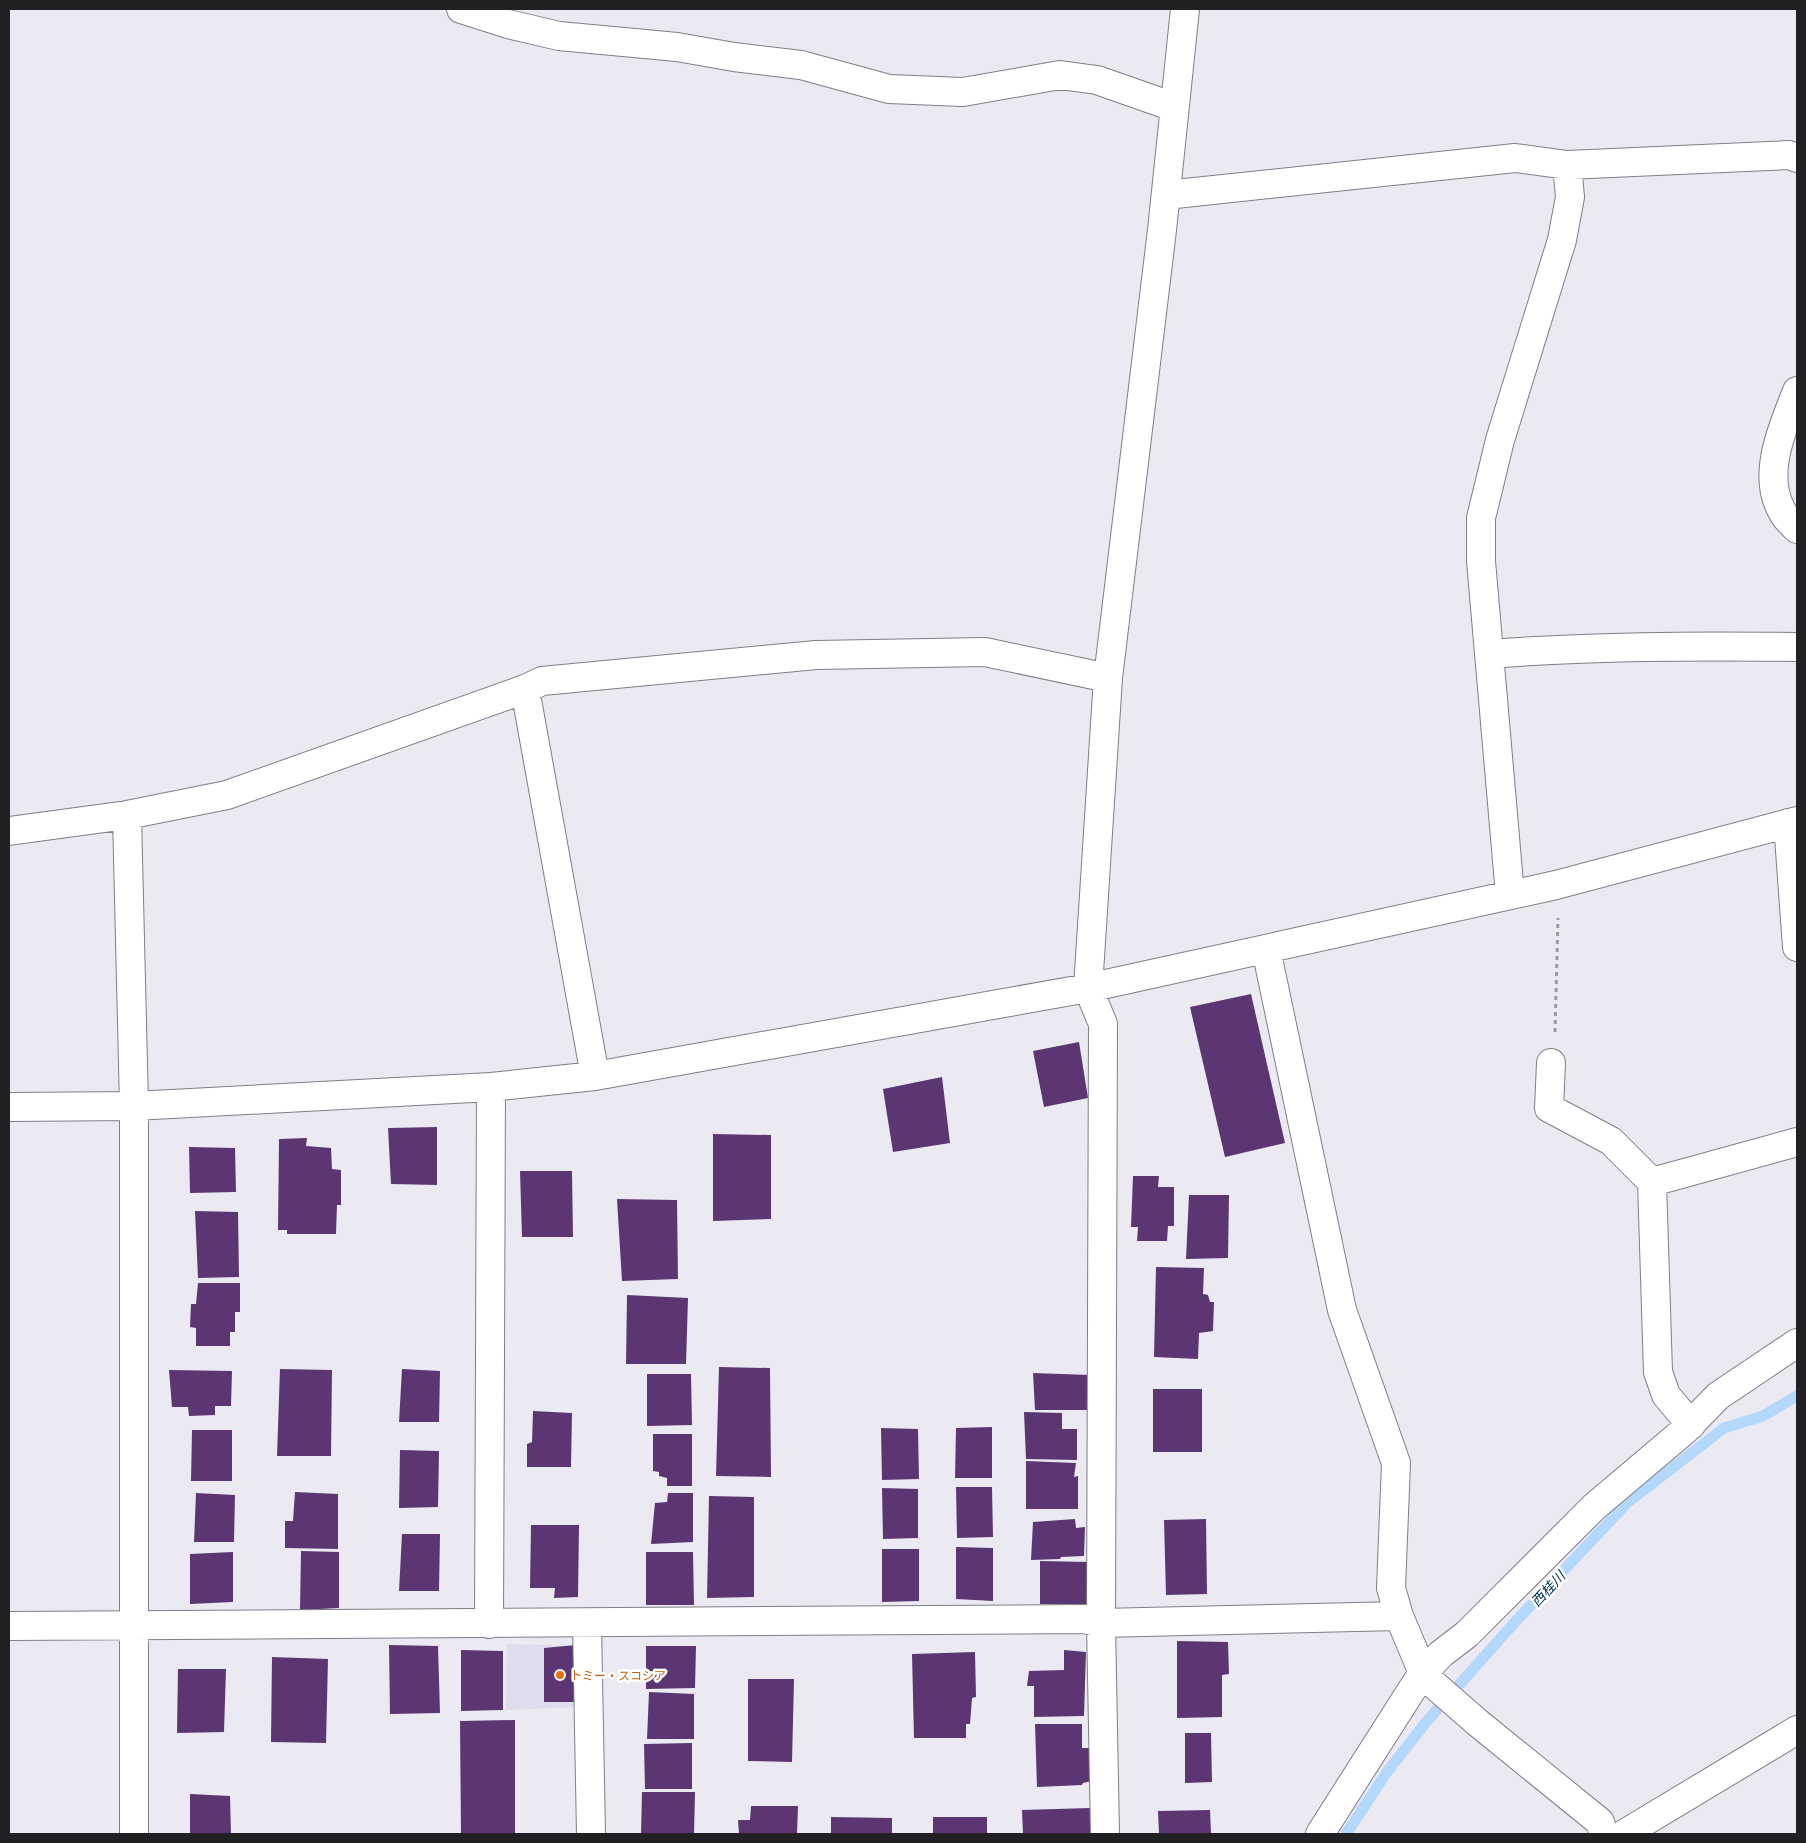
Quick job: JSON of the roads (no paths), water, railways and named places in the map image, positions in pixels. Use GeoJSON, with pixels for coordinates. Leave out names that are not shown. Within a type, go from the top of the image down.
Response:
{"type":"FeatureCollection","features":[{"type":"Feature","properties":{"kind":"street"},"geometry":{"type":"LineString","coordinates":[[461,9],[508,24],[559,36],[677,47],[734,57],[801,65],[889,89],[963,92],[1060,75],[1097,80],[1174,108]]}},
{"type":"Feature","properties":{"kind":"street"},"geometry":{"type":"LineString","coordinates":[[1105,1834],[1101,1623],[1103,1024],[1088,988],[1108,678],[1166,195],[1185,9]]}},
{"type":"Feature","properties":{"kind":"street"},"geometry":{"type":"LineString","coordinates":[[1166,195],[1515,158],[1567,165],[1789,155],[1797,158]]}},
{"type":"Feature","properties":{"kind":"street"},"geometry":{"type":"LineString","coordinates":[[1510,895],[1481,561],[1482,518],[1500,440],[1562,240],[1570,197],[1567,165]]}},
{"type":"Feature","properties":{"kind":"street"},"geometry":{"type":"LineString","coordinates":[[1797,391],[1777,448],[1773,481],[1782,512],[1797,529]]}},
{"type":"Feature","properties":{"kind":"street"},"geometry":{"type":"LineString","coordinates":[[1489,654],[1562,648],[1650,645],[1797,647]]}},
{"type":"Feature","properties":{"kind":"street"},"geometry":{"type":"LineString","coordinates":[[9,831],[127,815],[227,795],[542,681],[816,655],[985,652],[1108,678]]}},
{"type":"Feature","properties":{"kind":"street"},"geometry":{"type":"LineString","coordinates":[[525,688],[595,1076]]}},
{"type":"Feature","properties":{"kind":"street"},"geometry":{"type":"LineString","coordinates":[[127,815],[134,1106],[134,1834]]}},
{"type":"Feature","properties":{"kind":"street"},"geometry":{"type":"LineString","coordinates":[[9,1107],[134,1106],[491,1087],[595,1076],[1088,988],[1556,885],[1793,822],[1797,948]]}},
{"type":"Feature","properties":{"kind":"street"},"geometry":{"type":"LineString","coordinates":[[1266,949],[1342,1310],[1396,1463],[1391,1588],[1399,1616],[1427,1677],[1478,1723],[1600,1822],[1604,1834]]}},
{"type":"Feature","properties":{"kind":"street"},"geometry":{"type":"LineString","coordinates":[[1551,1063],[1549,1108],[1611,1141],[1652,1182],[1658,1372],[1666,1395],[1691,1425]]}},
{"type":"Feature","properties":{"kind":"street"},"geometry":{"type":"LineString","coordinates":[[489,1624],[491,1087]]}},
{"type":"Feature","properties":{"kind":"street"},"geometry":{"type":"LineString","coordinates":[[1652,1182],[1797,1142]]}},
{"type":"Feature","properties":{"kind":"street"},"geometry":{"type":"LineString","coordinates":[[1320,1834],[1441,1654],[1467,1634],[1594,1507],[1691,1425],[1718,1396],[1797,1343]]}},
{"type":"Feature","properties":{"kind":"street"},"geometry":{"type":"LineString","coordinates":[[9,1626],[489,1624],[930,1619],[1084,1619],[1101,1623],[1399,1616]]}},
{"type":"Feature","properties":{"kind":"street"},"geometry":{"type":"LineString","coordinates":[[587,1623],[591,1834]]}},
{"type":"Feature","properties":{"kind":"street"},"geometry":{"type":"LineString","coordinates":[[1624,1834],[1797,1730]]}},
{"type":"Feature","properties":{"kind":"waterway","name":"西桂川"},"geometry":{"type":"LineString","coordinates":[[1346,1834],[1387,1772],[1427,1721],[1515,1622],[1627,1503],[1724,1428],[1763,1416],[1797,1396]]}},
{"type":"Feature","properties":{"kind":"place","name":"トミー・スコシア"},"geometry":{"type":"Point","coordinates":[560,1675]}}]}
